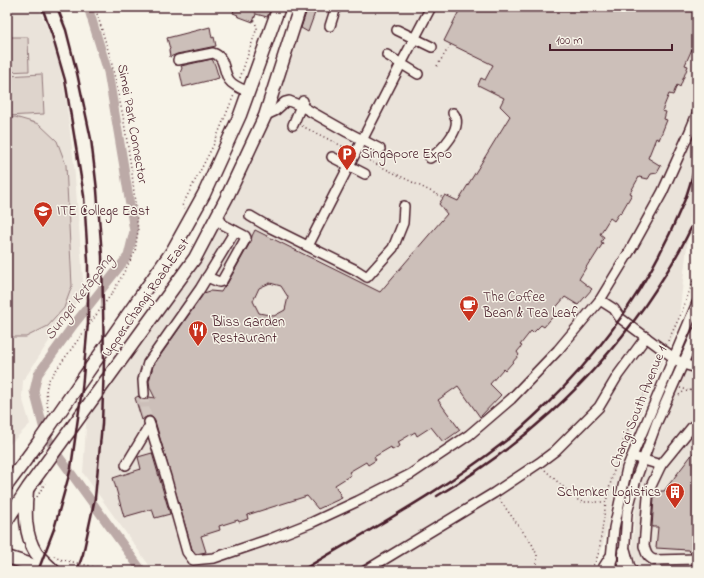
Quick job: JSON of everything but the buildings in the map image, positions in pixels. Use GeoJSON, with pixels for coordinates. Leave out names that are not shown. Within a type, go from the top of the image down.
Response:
{"type":"FeatureCollection","features":[{"type":"Feature","properties":{"kind":"main road","name":"Upper Changi Road East"},"geometry":{"type":"LineString","coordinates":[[7,485],[38,443],[52,414],[173,250],[204,194],[240,115],[279,7]]}},
{"type":"Feature","properties":{"kind":"main road","name":"Upper Changi Road East"},"geometry":{"type":"LineString","coordinates":[[7,520],[63,439],[195,258],[228,197],[264,116],[300,7]]}},
{"type":"Feature","properties":{"kind":"main road"},"geometry":{"type":"LineString","coordinates":[[28,488],[25,512],[26,526],[30,542],[37,554],[52,571]]}},
{"type":"Feature","properties":{"kind":"main road"},"geometry":{"type":"LineString","coordinates":[[624,551],[631,571]]}},
{"type":"Feature","properties":{"kind":"main road"},"geometry":{"type":"LineString","coordinates":[[7,557],[52,571]]}},
{"type":"Feature","properties":{"kind":"main road"},"geometry":{"type":"LineString","coordinates":[[603,571],[611,558]]}},
{"type":"Feature","properties":{"kind":"street"},"geometry":{"type":"LineString","coordinates":[[330,26],[336,7]]}},
{"type":"Feature","properties":{"kind":"street"},"geometry":{"type":"LineString","coordinates":[[308,246],[431,7]]}},
{"type":"Feature","properties":{"kind":"street"},"geometry":{"type":"LineString","coordinates":[[397,30],[432,47]]}},
{"type":"Feature","properties":{"kind":"street"},"geometry":{"type":"LineString","coordinates":[[178,60],[213,53],[216,54],[221,59],[230,81],[249,92]]}},
{"type":"Feature","properties":{"kind":"street"},"geometry":{"type":"LineString","coordinates":[[387,55],[418,74]]}},
{"type":"Feature","properties":{"kind":"street"},"geometry":{"type":"LineString","coordinates":[[264,116],[275,111],[285,102],[289,101],[302,103],[347,132],[380,149]]}},
{"type":"Feature","properties":{"kind":"street"},"geometry":{"type":"LineString","coordinates":[[293,125],[302,103]]}},
{"type":"Feature","properties":{"kind":"street"},"geometry":{"type":"LineString","coordinates":[[430,158],[446,144],[454,130],[456,116],[453,113]]}},
{"type":"Feature","properties":{"kind":"street"},"geometry":{"type":"LineString","coordinates":[[126,465],[150,423],[187,552],[193,560],[214,558],[270,540],[358,501],[417,469],[469,435],[511,399],[558,350],[598,302],[631,249],[662,193],[697,114]]}},
{"type":"Feature","properties":{"kind":"street"},"geometry":{"type":"LineString","coordinates":[[332,157],[365,174]]}},
{"type":"Feature","properties":{"kind":"street"},"geometry":{"type":"LineString","coordinates":[[250,216],[266,226],[356,270],[367,277],[378,260],[393,248],[404,224],[404,206]]}},
{"type":"Feature","properties":{"kind":"street"},"geometry":{"type":"LineString","coordinates":[[218,215],[222,224],[234,233]]}},
{"type":"Feature","properties":{"kind":"street"},"geometry":{"type":"LineString","coordinates":[[207,234],[221,229],[245,236],[246,238],[222,281],[219,282],[207,277]]}},
{"type":"Feature","properties":{"kind":"street"},"geometry":{"type":"LineString","coordinates":[[144,394],[143,380],[148,363],[200,289],[234,233]]}},
{"type":"Feature","properties":{"kind":"street"},"geometry":{"type":"LineString","coordinates":[[598,302],[614,309],[620,318],[674,358],[683,364],[697,368]]}},
{"type":"Feature","properties":{"kind":"street","name":"Changi South Avenue 1"},"geometry":{"type":"LineString","coordinates":[[611,571],[614,528],[627,468],[697,303]]}},
{"type":"Feature","properties":{"kind":"street","name":"Changi South Avenue 1"},"geometry":{"type":"LineString","coordinates":[[623,571],[627,513],[636,479],[657,422],[697,332]]}},
{"type":"Feature","properties":{"kind":"street"},"geometry":{"type":"LineString","coordinates":[[365,571],[494,493],[555,451],[599,407],[618,375],[646,337]]}},
{"type":"Feature","properties":{"kind":"street"},"geometry":{"type":"LineString","coordinates":[[697,424],[692,427],[661,465],[651,486],[648,497],[644,546],[649,558],[654,560],[697,559]]}},
{"type":"Feature","properties":{"kind":"street"},"geometry":{"type":"LineString","coordinates":[[632,457],[661,465]]}},
{"type":"Feature","properties":{"kind":"path","name":"Simei Park Connector"},"geometry":{"type":"LineString","coordinates":[[52,414],[46,390],[48,381],[113,292],[135,252],[138,231],[132,173],[123,116],[111,60],[95,7]]}},
{"type":"Feature","properties":{"kind":"path"},"geometry":{"type":"LineString","coordinates":[[194,212],[182,206],[213,146],[237,86],[256,28],[254,20],[257,7]]}},
{"type":"Feature","properties":{"kind":"path"},"geometry":{"type":"LineString","coordinates":[[437,66],[451,44]]}},
{"type":"Feature","properties":{"kind":"path"},"geometry":{"type":"LineString","coordinates":[[668,341],[681,314],[697,271]]}},
{"type":"Feature","properties":{"kind":"path"},"geometry":{"type":"LineString","coordinates":[[680,388],[689,391]]}},
{"type":"Feature","properties":{"kind":"path"},"geometry":{"type":"LineString","coordinates":[[538,463],[576,499],[582,502],[606,502]]}},
{"type":"Feature","properties":{"kind":"path"},"geometry":{"type":"LineString","coordinates":[[35,502],[45,483]]}},
{"type":"Feature","properties":{"kind":"path"},"geometry":{"type":"LineString","coordinates":[[494,493],[532,544],[537,555],[537,571]]}},
{"type":"Feature","properties":{"kind":"path"},"geometry":{"type":"LineString","coordinates":[[50,554],[59,559],[112,571]]}},
{"type":"Feature","properties":{"kind":"shaded area","name":"ITE College East"},"geometry":{"type":"Polygon","coordinates":[[[7,7],[38,7],[57,50],[66,99],[74,164],[84,292],[59,326],[23,381],[22,397],[30,424],[7,447],[7,7]]]}},
{"type":"Feature","properties":{"kind":"shaded area","name":"Singapore Expo"},"geometry":{"type":"Polygon","coordinates":[[[296,7],[697,7],[697,158],[678,326],[623,455],[602,549],[596,562],[581,570],[155,571],[151,568],[83,473],[87,412],[191,257],[241,160],[264,101],[296,7]]]}},
{"type":"Feature","properties":{"kind":"shaded area"},"geometry":{"type":"Polygon","coordinates":[[[7,37],[28,37],[29,71],[7,72],[7,37]]]}},
{"type":"Feature","properties":{"kind":"shaded area"},"geometry":{"type":"Polygon","coordinates":[[[42,74],[44,114],[7,116],[7,76],[42,74]]]}},
{"type":"Feature","properties":{"kind":"shaded area"},"geometry":{"type":"Polygon","coordinates":[[[15,117],[39,124],[57,141],[66,165],[72,286],[64,308],[48,326],[26,337],[7,337],[7,118],[15,117]]]}},
{"type":"Feature","properties":{"kind":"shaded area"},"geometry":{"type":"Polygon","coordinates":[[[697,341],[697,571],[641,571],[638,568],[632,553],[635,512],[641,480],[697,341]]]}},
{"type":"Feature","properties":{"kind":"waterway","name":"Sungei Ketapang"},"geometry":{"type":"LineString","coordinates":[[88,7],[108,72],[134,231],[128,256],[72,327],[38,374],[34,391],[43,426],[57,454],[142,571]]}},
{"type":"Feature","properties":{"kind":"tunnel"},"geometry":{"type":"LineString","coordinates":[[144,394],[145,409],[149,422]]}},
{"type":"Feature","properties":{"kind":"railway"},"geometry":{"type":"LineString","coordinates":[[38,571],[54,529],[71,468],[82,389],[88,323],[88,261],[84,196],[65,80],[42,7]]}},
{"type":"Feature","properties":{"kind":"railway"},"geometry":{"type":"LineString","coordinates":[[57,7],[66,30],[91,139],[102,256],[104,361],[102,424],[95,498],[83,554],[77,571]]}},
{"type":"Feature","properties":{"kind":"railway"},"geometry":{"type":"LineString","coordinates":[[301,571],[404,510],[454,478],[509,439],[546,405],[587,361],[624,313],[641,287],[670,234],[689,189],[697,160]]}},
{"type":"Feature","properties":{"kind":"railway"},"geometry":{"type":"LineString","coordinates":[[437,496],[497,457],[551,413],[576,389],[622,336],[644,307],[673,262],[697,215]]}},
{"type":"Feature","properties":{"kind":"place","name":"Singapore Expo"},"geometry":{"type":"Point","coordinates":[347,171]}},
{"type":"Feature","properties":{"kind":"place","name":"ITE College East"},"geometry":{"type":"Point","coordinates":[43,228]}},
{"type":"Feature","properties":{"kind":"place","name":"The Coffee Bean & Tea Leaf"},"geometry":{"type":"Point","coordinates":[469,322]}},
{"type":"Feature","properties":{"kind":"place","name":"Bliss Garden Restaurant"},"geometry":{"type":"Point","coordinates":[198,347]}},
{"type":"Feature","properties":{"kind":"place","name":"Schenker Logistics"},"geometry":{"type":"Point","coordinates":[675,509]}}]}
